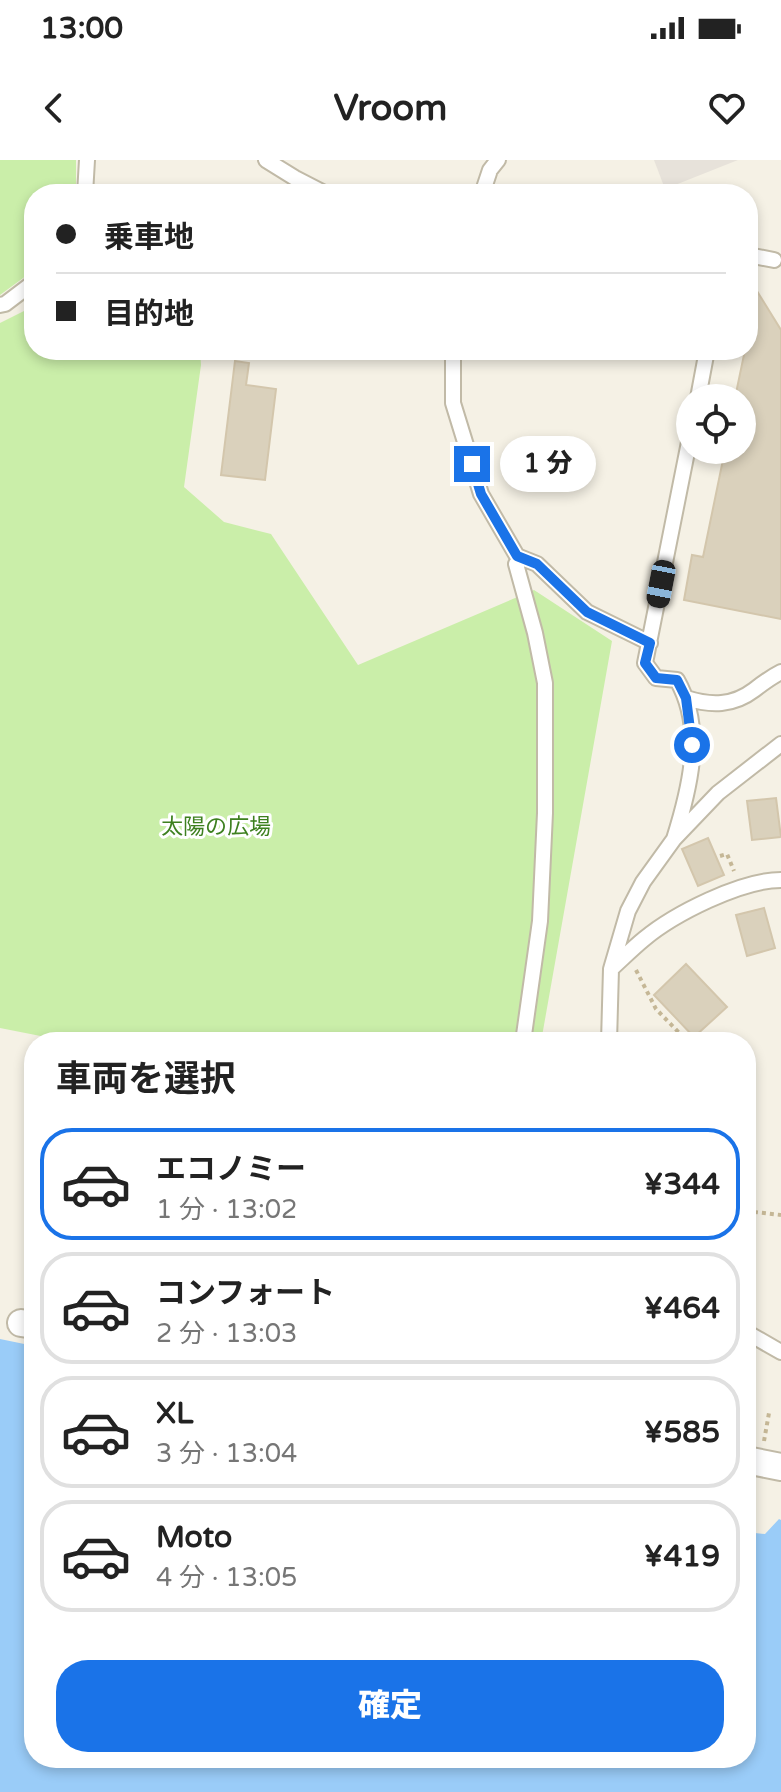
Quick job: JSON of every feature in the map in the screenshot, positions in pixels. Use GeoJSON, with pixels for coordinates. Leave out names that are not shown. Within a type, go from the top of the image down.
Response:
{"type":"FeatureCollection","features":[{"type":"Feature","properties":{"kind":"street"},"geometry":{"type":"LineString","coordinates":[[756,1462],[781,1467]]}},
{"type":"Feature","properties":{"kind":"lane"},"geometry":{"type":"LineString","coordinates":[[86,184],[87,160]]}},
{"type":"Feature","properties":{"kind":"lane"},"geometry":{"type":"LineString","coordinates":[[266,160],[307,184]]}},
{"type":"Feature","properties":{"kind":"lane"},"geometry":{"type":"LineString","coordinates":[[485,184],[490,170],[498,160]]}},
{"type":"Feature","properties":{"kind":"lane"},"geometry":{"type":"LineString","coordinates":[[758,257],[774,260]]}},
{"type":"Feature","properties":{"kind":"lane"},"geometry":{"type":"LineString","coordinates":[[0,305],[24,290]]}},
{"type":"Feature","properties":{"kind":"lane"},"geometry":{"type":"LineString","coordinates":[[453,360],[453,403],[481,494],[517,556],[537,564],[587,612],[650,643]]}},
{"type":"Feature","properties":{"kind":"lane"},"geometry":{"type":"LineString","coordinates":[[701,384],[705,360]]}},
{"type":"Feature","properties":{"kind":"lane"},"geometry":{"type":"LineString","coordinates":[[674,839],[693,765],[686,698],[677,680],[656,678],[645,663],[685,464]]}},
{"type":"Feature","properties":{"kind":"lane"},"geometry":{"type":"LineString","coordinates":[[516,564],[545,683],[545,813],[540,921],[524,1032]]}},
{"type":"Feature","properties":{"kind":"lane"},"geometry":{"type":"LineString","coordinates":[[686,698],[713,704],[735,701],[781,672]]}},
{"type":"Feature","properties":{"kind":"lane"},"geometry":{"type":"LineString","coordinates":[[609,1032],[611,969],[628,911],[643,882],[674,839],[718,793],[781,744]]}},
{"type":"Feature","properties":{"kind":"lane"},"geometry":{"type":"LineString","coordinates":[[611,969],[646,937],[682,913],[748,885],[781,880]]}},
{"type":"Feature","properties":{"kind":"lane"},"geometry":{"type":"LineString","coordinates":[[756,1338],[781,1352]]}},
{"type":"Feature","properties":{"kind":"path"},"geometry":{"type":"LineString","coordinates":[[629,953],[656,1009],[678,1032]]}},
{"type":"Feature","properties":{"kind":"path"},"geometry":{"type":"LineString","coordinates":[[756,1212],[781,1215]]}},
{"type":"Feature","properties":{"kind":"shaded area"},"geometry":{"type":"Polygon","coordinates":[[[654,160],[738,160],[678,184],[663,184],[654,160]]]}},
{"type":"Feature","properties":{"kind":"green space"},"geometry":{"type":"Polygon","coordinates":[[[0,160],[76,160],[76,184],[24,184],[24,277],[0,295],[0,160]]]}},
{"type":"Feature","properties":{"kind":"green space","name":"太陽の広場"},"geometry":{"type":"Polygon","coordinates":[[[24,311],[24,360],[201,360],[184,487],[224,522],[271,534],[358,665],[534,590],[612,641],[543,1032],[24,1033],[0,1028],[0,323],[24,311]]]}},
{"type":"Feature","properties":{"kind":"water"},"geometry":{"type":"Polygon","coordinates":[[[0,1339],[24,1344],[24,1768],[756,1768],[756,1533],[765,1534],[781,1520],[781,1792],[0,1792],[0,1339]]]}},
{"type":"Feature","properties":{"kind":"building"},"geometry":{"type":"Polygon","coordinates":[[[758,293],[781,330],[781,619],[684,600],[692,555],[703,557],[722,464],[756,464],[756,384],[738,384],[743,360],[758,360],[758,293]]]}},
{"type":"Feature","properties":{"kind":"building"},"geometry":{"type":"Polygon","coordinates":[[[235,361],[249,363],[246,385],[276,389],[265,480],[221,475],[235,361]]]}},
{"type":"Feature","properties":{"kind":"building"},"geometry":{"type":"Polygon","coordinates":[[[776,798],[781,837],[752,840],[747,801],[776,798]]]}},
{"type":"Feature","properties":{"kind":"building"},"geometry":{"type":"Polygon","coordinates":[[[708,838],[724,875],[698,886],[682,849],[708,838]]]}},
{"type":"Feature","properties":{"kind":"building"},"geometry":{"type":"Polygon","coordinates":[[[764,908],[775,948],[747,956],[736,915],[764,908]]]}},
{"type":"Feature","properties":{"kind":"building"},"geometry":{"type":"Polygon","coordinates":[[[686,964],[727,1007],[700,1032],[689,1032],[654,995],[686,964]]]}},
{"type":"Feature","properties":{"kind":"route"},"geometry":{"type":"LineString","coordinates":[[472,464],[481,494],[517,556],[537,564],[587,612],[650,643],[645,663],[656,678],[677,680],[686,698],[692,745]]}}]}
